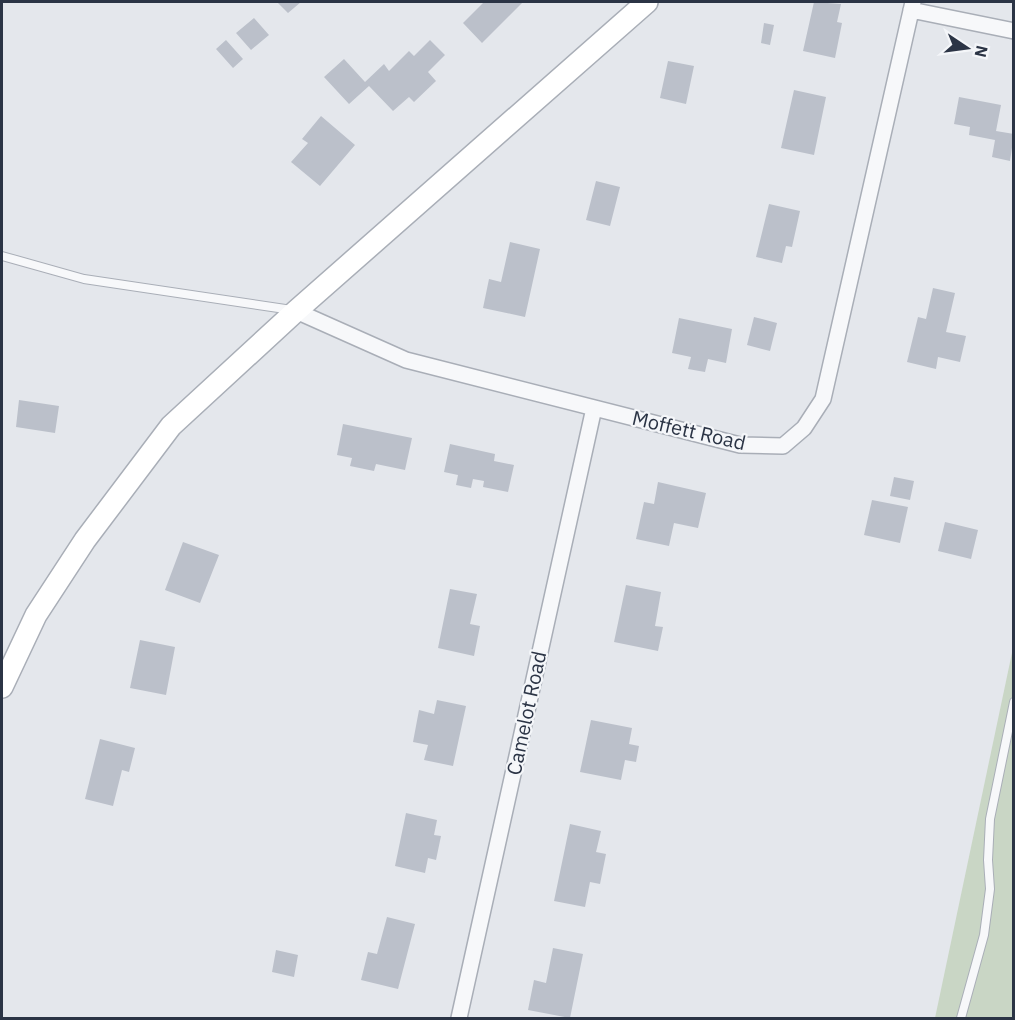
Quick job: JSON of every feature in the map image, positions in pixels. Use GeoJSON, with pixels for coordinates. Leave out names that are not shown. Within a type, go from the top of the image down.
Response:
{"type":"FeatureCollection","features":[{"type":"Feature","properties":{"kind":"main road"},"geometry":{"type":"LineString","coordinates":[[2,687],[36,615],[85,540],[171,426],[296,311],[647,2]]}},
{"type":"Feature","properties":{"kind":"street","name":"Moffett Road"},"geometry":{"type":"LineString","coordinates":[[296,311],[406,360],[740,446],[783,446],[804,428],[823,399],[912,6],[1014,31]]}},
{"type":"Feature","properties":{"kind":"street","name":"Camelot Road"},"geometry":{"type":"LineString","coordinates":[[459,1018],[594,408]]}},
{"type":"Feature","properties":{"kind":"lane"},"geometry":{"type":"LineString","coordinates":[[2,256],[84,279],[296,311]]}},
{"type":"Feature","properties":{"kind":"lane"},"geometry":{"type":"LineString","coordinates":[[961,1018],[984,935],[990,889],[988,860],[990,819],[1014,702]]}},
{"type":"Feature","properties":{"kind":"green space"},"geometry":{"type":"Polygon","coordinates":[[[1013,648],[1013,1018],[935,1018],[1013,648]]]}},
{"type":"Feature","properties":{"kind":"building"},"geometry":{"type":"Polygon","coordinates":[[[277,2],[301,2],[288,13],[277,2]]]}},
{"type":"Feature","properties":{"kind":"building"},"geometry":{"type":"Polygon","coordinates":[[[484,2],[523,2],[482,43],[463,23],[484,2]]]}},
{"type":"Feature","properties":{"kind":"building"},"geometry":{"type":"Polygon","coordinates":[[[814,2],[841,4],[837,22],[842,23],[835,58],[803,51],[814,2]]]}},
{"type":"Feature","properties":{"kind":"building"},"geometry":{"type":"Polygon","coordinates":[[[254,18],[269,35],[251,50],[236,33],[254,18]]]}},
{"type":"Feature","properties":{"kind":"building"},"geometry":{"type":"Polygon","coordinates":[[[764,23],[774,25],[770,45],[761,43],[764,23]]]}},
{"type":"Feature","properties":{"kind":"building"},"geometry":{"type":"Polygon","coordinates":[[[226,40],[243,59],[233,68],[216,49],[226,40]]]}},
{"type":"Feature","properties":{"kind":"building"},"geometry":{"type":"Polygon","coordinates":[[[430,40],[445,55],[428,72],[436,81],[414,102],[409,97],[393,111],[369,86],[349,104],[324,77],[344,59],[365,82],[384,64],[389,71],[409,51],[414,56],[430,40]]]}},
{"type":"Feature","properties":{"kind":"building"},"geometry":{"type":"Polygon","coordinates":[[[668,61],[694,66],[686,104],[660,98],[668,61]]]}},
{"type":"Feature","properties":{"kind":"building"},"geometry":{"type":"Polygon","coordinates":[[[794,90],[826,97],[814,155],[781,148],[794,90]]]}},
{"type":"Feature","properties":{"kind":"building"},"geometry":{"type":"Polygon","coordinates":[[[959,97],[1001,105],[996,131],[1014,134],[1010,161],[992,157],[995,140],[969,135],[970,127],[954,124],[959,97]]]}},
{"type":"Feature","properties":{"kind":"building"},"geometry":{"type":"Polygon","coordinates":[[[321,116],[355,145],[320,186],[291,162],[308,143],[302,139],[321,116]]]}},
{"type":"Feature","properties":{"kind":"building"},"geometry":{"type":"Polygon","coordinates":[[[596,181],[620,187],[610,226],[586,220],[596,181]]]}},
{"type":"Feature","properties":{"kind":"building"},"geometry":{"type":"Polygon","coordinates":[[[769,204],[800,211],[792,247],[786,246],[782,263],[756,257],[769,204]]]}},
{"type":"Feature","properties":{"kind":"building"},"geometry":{"type":"Polygon","coordinates":[[[510,242],[540,249],[525,317],[483,308],[489,279],[501,282],[510,242]]]}},
{"type":"Feature","properties":{"kind":"building"},"geometry":{"type":"Polygon","coordinates":[[[933,288],[955,293],[946,332],[966,336],[960,362],[938,357],[936,369],[907,362],[918,317],[926,319],[933,288]]]}},
{"type":"Feature","properties":{"kind":"building"},"geometry":{"type":"Polygon","coordinates":[[[754,317],[777,323],[770,351],[747,345],[754,317]]]}},
{"type":"Feature","properties":{"kind":"building"},"geometry":{"type":"Polygon","coordinates":[[[679,318],[732,329],[726,363],[708,359],[705,372],[688,369],[691,357],[672,353],[679,318]]]}},
{"type":"Feature","properties":{"kind":"building"},"geometry":{"type":"Polygon","coordinates":[[[19,400],[59,406],[55,433],[16,427],[19,400]]]}},
{"type":"Feature","properties":{"kind":"building"},"geometry":{"type":"Polygon","coordinates":[[[343,424],[412,438],[405,470],[376,464],[374,471],[350,466],[352,458],[337,455],[343,424]]]}},
{"type":"Feature","properties":{"kind":"building"},"geometry":{"type":"Polygon","coordinates":[[[450,444],[495,454],[494,461],[514,465],[508,492],[483,487],[484,481],[473,479],[471,488],[456,485],[458,475],[444,472],[450,444]]]}},
{"type":"Feature","properties":{"kind":"building"},"geometry":{"type":"Polygon","coordinates":[[[894,477],[914,481],[910,500],[890,496],[894,477]]]}},
{"type":"Feature","properties":{"kind":"building"},"geometry":{"type":"Polygon","coordinates":[[[658,482],[706,493],[698,528],[674,523],[669,546],[636,539],[644,502],[654,504],[658,482]]]}},
{"type":"Feature","properties":{"kind":"building"},"geometry":{"type":"Polygon","coordinates":[[[872,500],[908,507],[900,543],[864,535],[872,500]]]}},
{"type":"Feature","properties":{"kind":"building"},"geometry":{"type":"Polygon","coordinates":[[[945,522],[978,530],[971,559],[938,551],[945,522]]]}},
{"type":"Feature","properties":{"kind":"building"},"geometry":{"type":"Polygon","coordinates":[[[183,542],[219,555],[200,603],[165,590],[183,542]]]}},
{"type":"Feature","properties":{"kind":"building"},"geometry":{"type":"Polygon","coordinates":[[[626,585],[661,592],[655,626],[663,627],[658,651],[614,642],[626,585]]]}},
{"type":"Feature","properties":{"kind":"building"},"geometry":{"type":"Polygon","coordinates":[[[450,589],[477,594],[470,624],[480,626],[474,656],[438,648],[450,589]]]}},
{"type":"Feature","properties":{"kind":"building"},"geometry":{"type":"Polygon","coordinates":[[[140,640],[175,647],[166,695],[130,688],[140,640]]]}},
{"type":"Feature","properties":{"kind":"building"},"geometry":{"type":"Polygon","coordinates":[[[437,700],[466,706],[453,766],[424,760],[428,745],[413,742],[419,710],[434,714],[437,700]]]}},
{"type":"Feature","properties":{"kind":"building"},"geometry":{"type":"Polygon","coordinates":[[[591,720],[632,728],[629,744],[639,746],[636,762],[625,760],[621,780],[580,772],[591,720]]]}},
{"type":"Feature","properties":{"kind":"building"},"geometry":{"type":"Polygon","coordinates":[[[100,739],[135,748],[129,772],[122,770],[113,806],[85,799],[100,739]]]}},
{"type":"Feature","properties":{"kind":"building"},"geometry":{"type":"Polygon","coordinates":[[[406,813],[437,820],[434,835],[441,836],[436,860],[428,858],[425,873],[395,866],[406,813]]]}},
{"type":"Feature","properties":{"kind":"building"},"geometry":{"type":"Polygon","coordinates":[[[570,824],[601,831],[596,852],[606,854],[600,884],[590,882],[585,907],[554,901],[570,824]]]}},
{"type":"Feature","properties":{"kind":"building"},"geometry":{"type":"Polygon","coordinates":[[[387,917],[415,924],[398,989],[361,980],[368,952],[377,954],[387,917]]]}},
{"type":"Feature","properties":{"kind":"building"},"geometry":{"type":"Polygon","coordinates":[[[553,948],[583,954],[570,1018],[528,1010],[534,980],[546,983],[553,948]]]}},
{"type":"Feature","properties":{"kind":"building"},"geometry":{"type":"Polygon","coordinates":[[[276,950],[298,955],[294,977],[272,972],[276,950]]]}}]}
